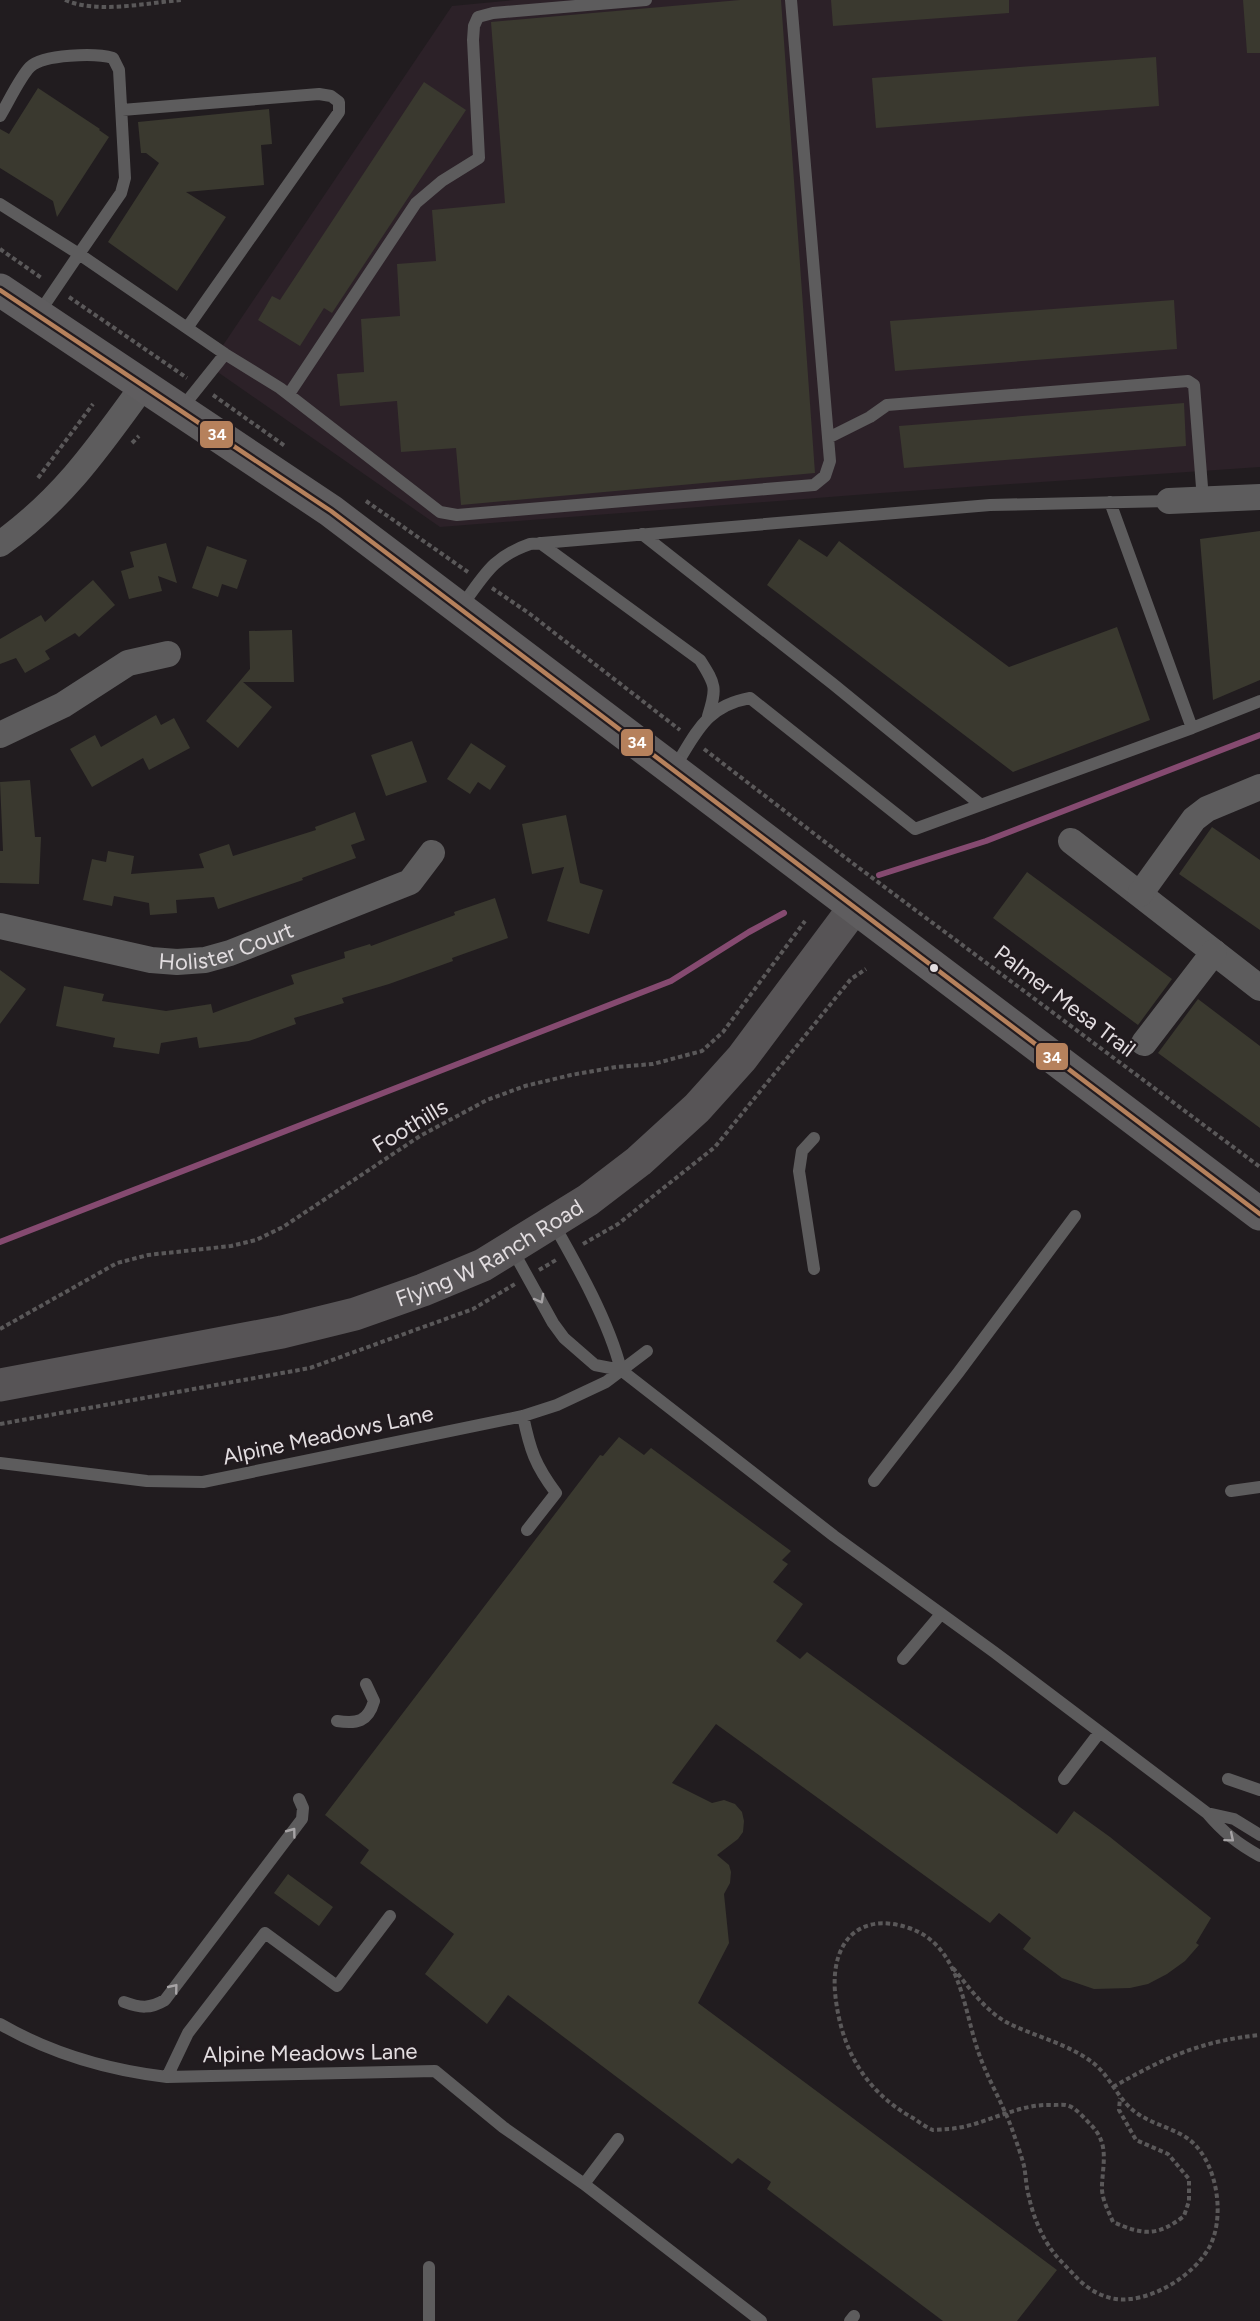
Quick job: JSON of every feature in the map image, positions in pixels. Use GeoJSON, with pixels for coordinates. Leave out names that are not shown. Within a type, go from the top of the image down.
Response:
{"type":"FeatureCollection","features":[{"type":"Feature","properties":{"kind":"main road"},"geometry":{"type":"LineString","coordinates":[[0,290],[331,511],[1260,1214]]}},
{"type":"Feature","properties":{"kind":"street"},"geometry":{"type":"LineString","coordinates":[[0,544],[43,510],[69,485],[143,386]]}},
{"type":"Feature","properties":{"kind":"street"},"geometry":{"type":"LineString","coordinates":[[1169,501],[1260,497]]}},
{"type":"Feature","properties":{"kind":"street"},"geometry":{"type":"LineString","coordinates":[[0,735],[63,705],[128,663],[168,654]]}},
{"type":"Feature","properties":{"kind":"street"},"geometry":{"type":"LineString","coordinates":[[1140,894],[1194,819],[1207,809],[1260,787]]}},
{"type":"Feature","properties":{"kind":"street"},"geometry":{"type":"LineString","coordinates":[[1071,841],[1260,988]]}},
{"type":"Feature","properties":{"kind":"street","name":"Holister Court"},"geometry":{"type":"LineString","coordinates":[[0,926],[151,960],[177,962],[205,960],[230,953],[410,882],[432,853]]}},
{"type":"Feature","properties":{"kind":"street","name":"Flying W Ranch Road"},"geometry":{"type":"LineString","coordinates":[[0,1385],[282,1332],[354,1314],[423,1290],[483,1264],[588,1200],[639,1161],[697,1108],[742,1058],[854,908]]}},
{"type":"Feature","properties":{"kind":"street"},"geometry":{"type":"LineString","coordinates":[[1144,1043],[1214,952]]}},
{"type":"Feature","properties":{"kind":"lane"},"geometry":{"type":"LineString","coordinates":[[288,394],[416,203],[442,181],[479,158],[473,40],[474,26],[478,18],[493,13],[646,0]]}},
{"type":"Feature","properties":{"kind":"lane"},"geometry":{"type":"LineString","coordinates":[[0,204],[288,394],[440,512],[457,515],[814,485],[825,476],[830,461],[791,0]]}},
{"type":"Feature","properties":{"kind":"lane"},"geometry":{"type":"LineString","coordinates":[[0,116],[30,67],[39,61],[103,55],[113,58],[118,70],[122,110],[125,178],[121,193],[37,315]]}},
{"type":"Feature","properties":{"kind":"lane"},"geometry":{"type":"LineString","coordinates":[[122,110],[319,94],[332,96],[339,102],[339,112],[187,328]]}},
{"type":"Feature","properties":{"kind":"lane"},"geometry":{"type":"LineString","coordinates":[[181,410],[225,354]]}},
{"type":"Feature","properties":{"kind":"lane"},"geometry":{"type":"LineString","coordinates":[[828,438],[870,417],[887,405],[1188,381],[1194,385],[1203,501]]}},
{"type":"Feature","properties":{"kind":"lane"},"geometry":{"type":"LineString","coordinates":[[460,608],[497,560],[510,551],[540,543],[990,504],[1169,501]]}},
{"type":"Feature","properties":{"kind":"lane"},"geometry":{"type":"LineString","coordinates":[[1110,502],[1192,728]]}},
{"type":"Feature","properties":{"kind":"lane"},"geometry":{"type":"LineString","coordinates":[[642,534],[833,684],[981,805]]}},
{"type":"Feature","properties":{"kind":"lane"},"geometry":{"type":"LineString","coordinates":[[540,543],[700,660],[714,684],[714,699],[708,716],[673,770]]}},
{"type":"Feature","properties":{"kind":"lane"},"geometry":{"type":"LineString","coordinates":[[708,716],[732,701],[750,698],[915,829],[1260,701]]}},
{"type":"Feature","properties":{"kind":"lane"},"geometry":{"type":"LineString","coordinates":[[814,1138],[802,1151],[799,1171],[814,1269]]}},
{"type":"Feature","properties":{"kind":"lane"},"geometry":{"type":"LineString","coordinates":[[874,1481],[952,1382],[1075,1216]]}},
{"type":"Feature","properties":{"kind":"lane"},"geometry":{"type":"LineString","coordinates":[[553,1223],[570,1252],[615,1346],[621,1370]]}},
{"type":"Feature","properties":{"kind":"lane"},"geometry":{"type":"LineString","coordinates":[[511,1248],[553,1323],[564,1338],[595,1365],[621,1370],[834,1536],[1207,1813],[1224,1833],[1239,1845],[1260,1856]]}},
{"type":"Feature","properties":{"kind":"lane","name":"Alpine Meadows Lane"},"geometry":{"type":"LineString","coordinates":[[0,1463],[147,1481],[203,1482],[523,1416],[567,1401],[606,1382],[647,1351]]}},
{"type":"Feature","properties":{"kind":"lane"},"geometry":{"type":"LineString","coordinates":[[523,1416],[531,1453],[540,1471],[556,1493],[527,1530]]}},
{"type":"Feature","properties":{"kind":"lane"},"geometry":{"type":"LineString","coordinates":[[1230,1491],[1260,1487]]}},
{"type":"Feature","properties":{"kind":"lane"},"geometry":{"type":"LineString","coordinates":[[903,1659],[941,1614]]}},
{"type":"Feature","properties":{"kind":"lane"},"geometry":{"type":"LineString","coordinates":[[337,1721],[349,1723],[361,1721],[371,1712],[374,1701],[366,1684]]}},
{"type":"Feature","properties":{"kind":"lane"},"geometry":{"type":"LineString","coordinates":[[1064,1779],[1099,1732]]}},
{"type":"Feature","properties":{"kind":"lane"},"geometry":{"type":"LineString","coordinates":[[1228,1779],[1260,1790]]}},
{"type":"Feature","properties":{"kind":"lane"},"geometry":{"type":"LineString","coordinates":[[124,2002],[139,2007],[155,2006],[165,2000],[302,1819],[303,1808],[299,1799]]}},
{"type":"Feature","properties":{"kind":"lane"},"geometry":{"type":"LineString","coordinates":[[1207,1813],[1233,1819],[1260,1835]]}},
{"type":"Feature","properties":{"kind":"lane"},"geometry":{"type":"LineString","coordinates":[[167,2077],[188,2033],[265,1933],[337,1986],[390,1916]]}},
{"type":"Feature","properties":{"kind":"lane","name":"Alpine Meadows Lane"},"geometry":{"type":"LineString","coordinates":[[0,2024],[26,2039],[66,2055],[139,2073],[167,2077],[435,2071],[503,2127],[584,2184],[761,2321]]}},
{"type":"Feature","properties":{"kind":"lane"},"geometry":{"type":"LineString","coordinates":[[584,2184],[618,2139]]}},
{"type":"Feature","properties":{"kind":"lane"},"geometry":{"type":"LineString","coordinates":[[429,2267],[429,2321]]}},
{"type":"Feature","properties":{"kind":"path"},"geometry":{"type":"LineString","coordinates":[[65,0],[76,5],[94,7],[182,0]]}},
{"type":"Feature","properties":{"kind":"path"},"geometry":{"type":"LineString","coordinates":[[31,488],[93,404]]}},
{"type":"Feature","properties":{"kind":"path","name":"Palmer Mesa Trail"},"geometry":{"type":"LineString","coordinates":[[850,862],[1260,1167]]}},
{"type":"Feature","properties":{"kind":"path","name":"Foothills"},"geometry":{"type":"LineString","coordinates":[[0,1329],[117,1263],[148,1255],[231,1246],[256,1240],[282,1227],[420,1136],[487,1100],[525,1086],[571,1075],[616,1067],[653,1064],[702,1051],[723,1032],[805,921]]}},
{"type":"Feature","properties":{"kind":"path"},"geometry":{"type":"LineString","coordinates":[[953,1968],[979,2055],[1006,2112],[1024,2164],[1029,2198],[1040,2229],[1052,2251],[1082,2284],[1102,2297],[1129,2300],[1151,2294],[1170,2285],[1195,2268],[1209,2249],[1217,2230],[1217,2202],[1210,2167],[1189,2139],[1137,2113],[1120,2098],[1092,2062],[1034,2032],[1006,2022],[987,2007],[953,1968],[940,1946],[914,1929],[883,1921],[859,1927],[848,1940],[834,1965],[836,2006],[845,2042],[858,2068],[876,2092],[898,2110],[934,2130],[961,2128],[1006,2112],[1034,2104],[1070,2106],[1095,2129],[1104,2147],[1106,2165],[1101,2188],[1113,2222],[1136,2232],[1156,2232],[1185,2216],[1189,2201],[1189,2180],[1168,2154],[1136,2140],[1119,2110],[1120,2098]]}},
{"type":"Feature","properties":{"kind":"path"},"geometry":{"type":"LineString","coordinates":[[1113,2087],[1160,2060],[1182,2051],[1236,2037],[1260,2035]]}},
{"type":"Feature","properties":{"kind":"shaded area"},"geometry":{"type":"Polygon","coordinates":[[[514,0],[1260,0],[1260,467],[440,527],[209,366],[452,6],[514,0]]]}},
{"type":"Feature","properties":{"kind":"building"},"geometry":{"type":"Polygon","coordinates":[[[740,0],[781,0],[815,473],[461,505],[456,448],[401,452],[397,401],[340,406],[337,374],[364,372],[361,319],[400,316],[397,264],[436,261],[432,210],[505,203],[491,22],[740,0]]]}},
{"type":"Feature","properties":{"kind":"building"},"geometry":{"type":"Polygon","coordinates":[[[831,0],[1009,0],[1009,13],[833,26],[831,0]]]}},
{"type":"Feature","properties":{"kind":"building"},"geometry":{"type":"Polygon","coordinates":[[[1243,0],[1260,0],[1260,53],[1247,53],[1243,0]]]}},
{"type":"Feature","properties":{"kind":"building"},"geometry":{"type":"Polygon","coordinates":[[[1156,57],[1159,106],[876,128],[872,78],[1156,57]]]}},
{"type":"Feature","properties":{"kind":"building"},"geometry":{"type":"Polygon","coordinates":[[[424,82],[466,110],[332,313],[324,308],[300,346],[258,320],[272,296],[280,300],[424,82]]]}},
{"type":"Feature","properties":{"kind":"building"},"geometry":{"type":"Polygon","coordinates":[[[38,88],[109,137],[57,217],[53,201],[0,168],[0,129],[9,134],[38,88]]]}},
{"type":"Feature","properties":{"kind":"building"},"geometry":{"type":"Polygon","coordinates":[[[269,109],[272,144],[261,145],[264,185],[186,192],[226,217],[177,291],[108,242],[159,163],[146,153],[141,153],[138,122],[269,109]]]}},
{"type":"Feature","properties":{"kind":"building"},"geometry":{"type":"Polygon","coordinates":[[[1174,300],[1177,349],[895,371],[890,321],[1174,300]]]}},
{"type":"Feature","properties":{"kind":"building"},"geometry":{"type":"Polygon","coordinates":[[[1184,403],[1186,446],[904,468],[899,426],[1184,403]]]}},
{"type":"Feature","properties":{"kind":"building"},"geometry":{"type":"Polygon","coordinates":[[[1260,531],[1260,680],[1213,700],[1200,539],[1260,531]]]}},
{"type":"Feature","properties":{"kind":"building"},"geometry":{"type":"Polygon","coordinates":[[[799,539],[827,557],[839,541],[1009,667],[1117,627],[1150,720],[1013,772],[767,585],[799,539]]]}},
{"type":"Feature","properties":{"kind":"building"},"geometry":{"type":"Polygon","coordinates":[[[166,543],[177,583],[158,576],[162,591],[129,599],[121,571],[134,567],[130,552],[166,543]]]}},
{"type":"Feature","properties":{"kind":"building"},"geometry":{"type":"Polygon","coordinates":[[[207,546],[247,560],[237,589],[222,584],[218,597],[192,588],[207,546]]]}},
{"type":"Feature","properties":{"kind":"building"},"geometry":{"type":"Polygon","coordinates":[[[93,580],[115,605],[79,637],[75,633],[45,651],[50,659],[25,673],[16,658],[0,664],[0,639],[41,615],[45,622],[93,580]]]}},
{"type":"Feature","properties":{"kind":"building"},"geometry":{"type":"Polygon","coordinates":[[[292,630],[294,682],[243,682],[272,707],[238,748],[206,721],[250,669],[249,631],[292,630]]]}},
{"type":"Feature","properties":{"kind":"building"},"geometry":{"type":"Polygon","coordinates":[[[156,715],[161,725],[174,718],[190,748],[149,770],[143,758],[92,787],[70,749],[95,735],[101,747],[156,715]]]}},
{"type":"Feature","properties":{"kind":"building"},"geometry":{"type":"Polygon","coordinates":[[[412,741],[427,782],[386,796],[371,755],[412,741]]]}},
{"type":"Feature","properties":{"kind":"building"},"geometry":{"type":"Polygon","coordinates":[[[471,743],[506,766],[490,790],[478,782],[470,794],[447,779],[471,743]]]}},
{"type":"Feature","properties":{"kind":"building"},"geometry":{"type":"Polygon","coordinates":[[[30,780],[35,837],[41,837],[39,884],[0,883],[0,851],[3,851],[0,782],[30,780]]]}},
{"type":"Feature","properties":{"kind":"building"},"geometry":{"type":"Polygon","coordinates":[[[355,812],[365,840],[351,845],[356,858],[302,878],[303,880],[218,909],[214,897],[176,900],[177,913],[150,915],[149,903],[114,896],[112,906],[83,900],[92,859],[106,862],[108,851],[134,856],[131,874],[204,868],[199,854],[229,844],[233,856],[316,830],[315,827],[355,812]]]}},
{"type":"Feature","properties":{"kind":"building"},"geometry":{"type":"Polygon","coordinates":[[[566,815],[580,883],[603,890],[589,934],[547,921],[564,867],[532,874],[522,824],[566,815]]]}},
{"type":"Feature","properties":{"kind":"building"},"geometry":{"type":"Polygon","coordinates":[[[1212,827],[1260,860],[1260,930],[1179,874],[1212,827]]]}},
{"type":"Feature","properties":{"kind":"building"},"geometry":{"type":"Polygon","coordinates":[[[1027,872],[1172,979],[1138,1025],[993,918],[1027,872]]]}},
{"type":"Feature","properties":{"kind":"building"},"geometry":{"type":"Polygon","coordinates":[[[495,898],[508,938],[452,958],[453,961],[342,998],[344,1003],[294,1018],[296,1024],[249,1041],[199,1048],[197,1037],[161,1043],[159,1054],[113,1047],[115,1038],[56,1026],[64,986],[104,994],[102,1001],[166,1011],[211,1004],[213,1013],[294,984],[291,975],[345,958],[344,952],[370,944],[371,946],[495,898]]]}},
{"type":"Feature","properties":{"kind":"building"},"geometry":{"type":"Polygon","coordinates":[[[0,970],[26,989],[0,1024],[0,970]]]}},
{"type":"Feature","properties":{"kind":"building"},"geometry":{"type":"Polygon","coordinates":[[[1198,999],[1260,1046],[1260,1128],[1158,1053],[1198,999]]]}},
{"type":"Feature","properties":{"kind":"building"},"geometry":{"type":"Polygon","coordinates":[[[619,1437],[644,1455],[651,1448],[791,1551],[782,1560],[788,1564],[773,1582],[803,1604],[776,1641],[800,1659],[807,1652],[1057,1834],[1074,1811],[1211,1918],[1196,1943],[1199,1945],[1185,1961],[1167,1974],[1148,1984],[1130,1988],[1094,1989],[1062,1978],[1023,1949],[1031,1938],[999,1913],[990,1923],[716,1724],[672,1783],[712,1803],[724,1800],[735,1804],[742,1812],[744,1821],[743,1832],[738,1839],[717,1855],[729,1865],[731,1872],[730,1883],[724,1894],[729,1943],[698,2003],[1057,2270],[1017,2321],[943,2321],[767,2189],[771,2182],[738,2158],[732,2164],[508,1995],[487,2024],[425,1974],[454,1934],[360,1863],[369,1850],[325,1815],[600,1455],[603,1456],[619,1437]]]}},
{"type":"Feature","properties":{"kind":"building"},"geometry":{"type":"Polygon","coordinates":[[[288,1874],[333,1907],[319,1926],[274,1893],[288,1874]]]}},
{"type":"Feature","properties":{"kind":"waterway"},"geometry":{"type":"LineString","coordinates":[[879,875],[986,841],[1260,735]]}},
{"type":"Feature","properties":{"kind":"waterway"},"geometry":{"type":"LineString","coordinates":[[0,1242],[671,981],[784,913]]}},
{"type":"Feature","properties":{"kind":"transit line","name":"34"},"geometry":{"type":"LineString","coordinates":[[0,290],[331,511],[1260,1214]]}}]}
